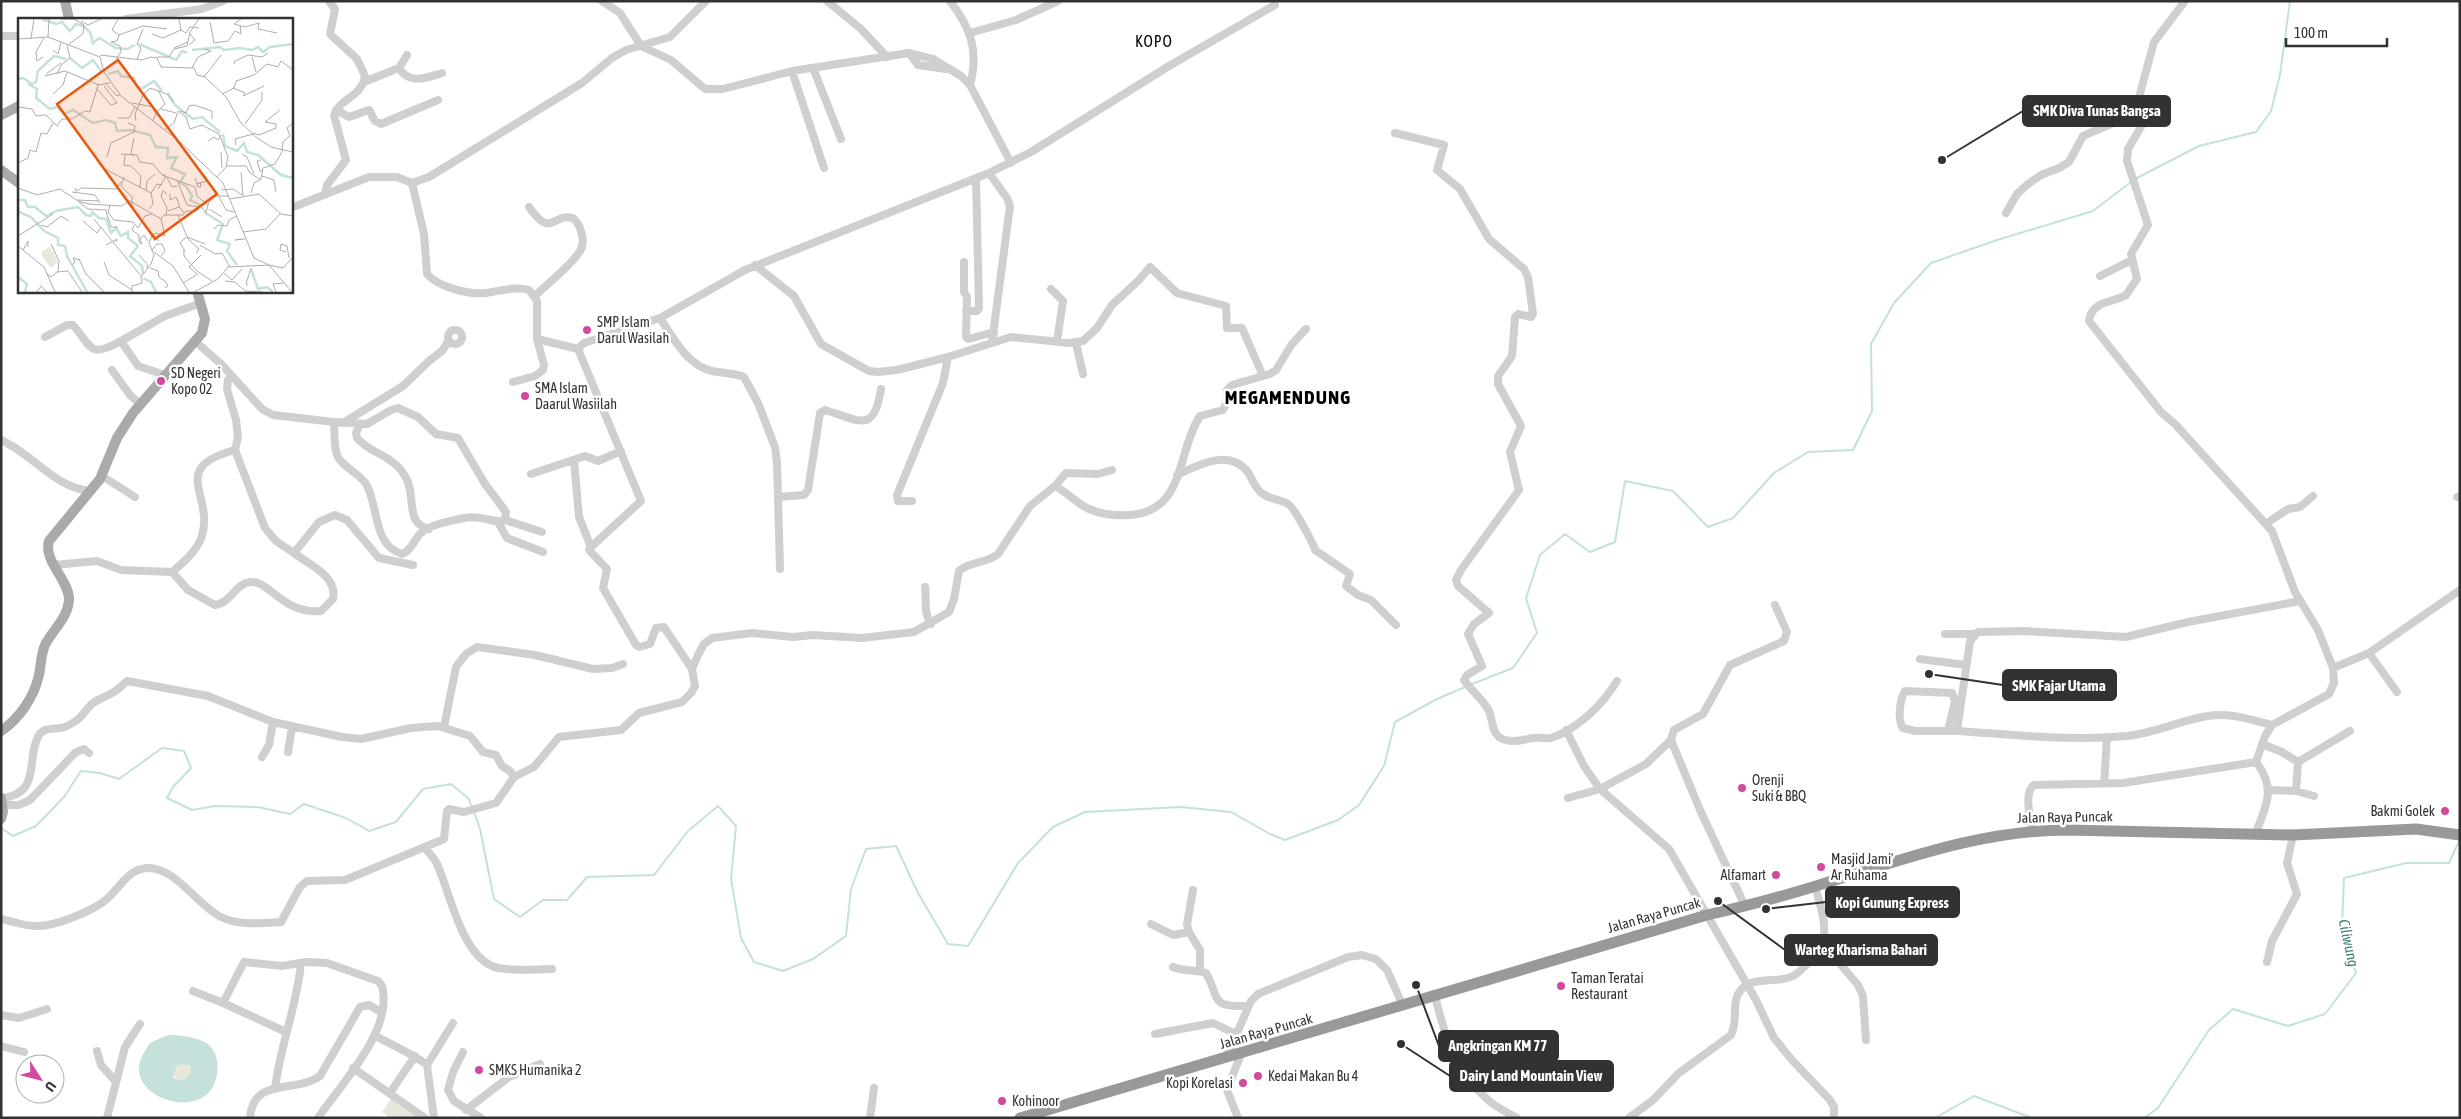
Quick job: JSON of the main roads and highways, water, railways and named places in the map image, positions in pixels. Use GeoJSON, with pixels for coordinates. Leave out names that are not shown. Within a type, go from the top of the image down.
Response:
{"type":"FeatureCollection","features":[{"type":"Feature","properties":{"kind":"highway","name":"Jalan Raya Puncak"},"geometry":{"type":"LineString","coordinates":[[1020,1118],[1707,915],[1745,906],[1932,851],[2000,834],[2032,830],[2293,835],[2416,829],[2456,834]]}},
{"type":"Feature","properties":{"kind":"main road"},"geometry":{"type":"LineString","coordinates":[[65,1],[69,18]]}},
{"type":"Feature","properties":{"kind":"main road"},"geometry":{"type":"LineString","coordinates":[[1,115],[18,106]]}},
{"type":"Feature","properties":{"kind":"main road"},"geometry":{"type":"LineString","coordinates":[[1,170],[18,182]]}},
{"type":"Feature","properties":{"kind":"main road"},"geometry":{"type":"LineString","coordinates":[[1,731],[14,721],[28,702],[38,678],[44,647],[67,609],[69,596],[48,549],[50,541],[102,476],[116,438],[140,404],[196,342],[206,320],[197,292]]}},
{"type":"Feature","properties":{"kind":"main road"},"geometry":{"type":"LineString","coordinates":[[1,819],[2,800]]}},
{"type":"Feature","properties":{"kind":"waterway"},"geometry":{"type":"LineString","coordinates":[[2135,179],[2199,146],[2256,132],[2271,111],[2280,75],[2290,1]]}},
{"type":"Feature","properties":{"kind":"waterway"},"geometry":{"type":"LineString","coordinates":[[1472,684],[1513,668],[1537,633],[1526,598],[1540,555],[1565,534],[1590,552],[1615,542],[1625,481],[1673,491],[1708,527],[1733,518],[1774,473],[1808,452],[1853,450],[1872,411],[1871,344],[1894,303],[1931,263],[1997,240],[2093,211],[2131,182]]}},
{"type":"Feature","properties":{"kind":"waterway"},"geometry":{"type":"LineString","coordinates":[[474,812],[480,829],[494,899],[520,917],[543,900],[567,900],[587,877],[654,875],[688,831],[718,806],[736,826],[731,879],[741,938],[754,962],[783,971],[813,959],[846,936],[851,889],[866,849],[896,846],[918,893],[948,944],[968,946],[1018,863],[1053,827],[1085,812],[1181,807],[1231,812],[1270,834],[1285,840],[1338,820],[1359,805],[1384,766],[1395,722],[1437,699],[1465,687]]}},
{"type":"Feature","properties":{"kind":"waterway"},"geometry":{"type":"LineString","coordinates":[[1,828],[13,836],[36,826],[64,797],[81,771],[100,773],[119,779],[162,748],[184,751],[191,768],[173,787],[167,798],[192,810],[215,806],[258,807],[290,814],[304,804],[346,818],[369,831],[396,822],[423,789],[451,784],[469,799],[472,808]]}},
{"type":"Feature","properties":{"kind":"waterway","name":"Ciliwung"},"geometry":{"type":"LineString","coordinates":[[2144,1118],[2158,1108],[2209,1030],[2233,1009],[2288,1026],[2325,1014],[2356,973],[2342,925],[2344,878],[2406,863],[2449,863],[2460,839]]}},
{"type":"Feature","properties":{"kind":"waterway","name":"Ciliwung"},"geometry":{"type":"LineString","coordinates":[[1935,1118],[1974,1096],[2032,1118]]}},
{"type":"Feature","properties":{"kind":"place","name":"SMK Diva Tunas Bangsa"},"geometry":{"type":"Point","coordinates":[1942,160]}},
{"type":"Feature","properties":{"kind":"place","name":"SMP Islam Darul Wasilah"},"geometry":{"type":"Point","coordinates":[587,330]}},
{"type":"Feature","properties":{"kind":"place","name":"SD Negeri Kopo 02"},"geometry":{"type":"Point","coordinates":[161,381]}},
{"type":"Feature","properties":{"kind":"place","name":"SMA Islam Daarul Wasiilah"},"geometry":{"type":"Point","coordinates":[525,396]}},
{"type":"Feature","properties":{"kind":"place","name":"SMK Fajar Utama"},"geometry":{"type":"Point","coordinates":[1929,674]}},
{"type":"Feature","properties":{"kind":"place","name":"Orenji Suki & BBQ"},"geometry":{"type":"Point","coordinates":[1742,788]}},
{"type":"Feature","properties":{"kind":"place","name":"Bakmi Golek"},"geometry":{"type":"Point","coordinates":[2445,811]}},
{"type":"Feature","properties":{"kind":"place","name":"Masjid Jami' Ar Ruhama"},"geometry":{"type":"Point","coordinates":[1821,867]}},
{"type":"Feature","properties":{"kind":"place","name":"Alfamart"},"geometry":{"type":"Point","coordinates":[1776,875]}},
{"type":"Feature","properties":{"kind":"place","name":"Warteg Kharisma Bahari"},"geometry":{"type":"Point","coordinates":[1718,901]}},
{"type":"Feature","properties":{"kind":"place","name":"Kopi Gunung Express"},"geometry":{"type":"Point","coordinates":[1766,909]}},
{"type":"Feature","properties":{"kind":"place","name":"Angkringan KM 77"},"geometry":{"type":"Point","coordinates":[1416,985]}},
{"type":"Feature","properties":{"kind":"place","name":"Taman Teratai Restaurant"},"geometry":{"type":"Point","coordinates":[1561,986]}},
{"type":"Feature","properties":{"kind":"place","name":"Dairy Land Mountain View"},"geometry":{"type":"Point","coordinates":[1401,1044]}},
{"type":"Feature","properties":{"kind":"place","name":"SMKS Humanika 2"},"geometry":{"type":"Point","coordinates":[479,1070]}},
{"type":"Feature","properties":{"kind":"place","name":"Kedai Makan Bu 4"},"geometry":{"type":"Point","coordinates":[1258,1076]}},
{"type":"Feature","properties":{"kind":"place","name":"Kopi Korelasi"},"geometry":{"type":"Point","coordinates":[1243,1083]}},
{"type":"Feature","properties":{"kind":"place","name":"Kohinoor"},"geometry":{"type":"Point","coordinates":[1002,1101]}},
{"type":"Feature","properties":{"kind":"district","name":"KOPO"},"geometry":{"type":"Point","coordinates":[1154,41]}},
{"type":"Feature","properties":{"kind":"district","name":"MEGAMENDUNG"},"geometry":{"type":"Point","coordinates":[1288,397]}}]}
